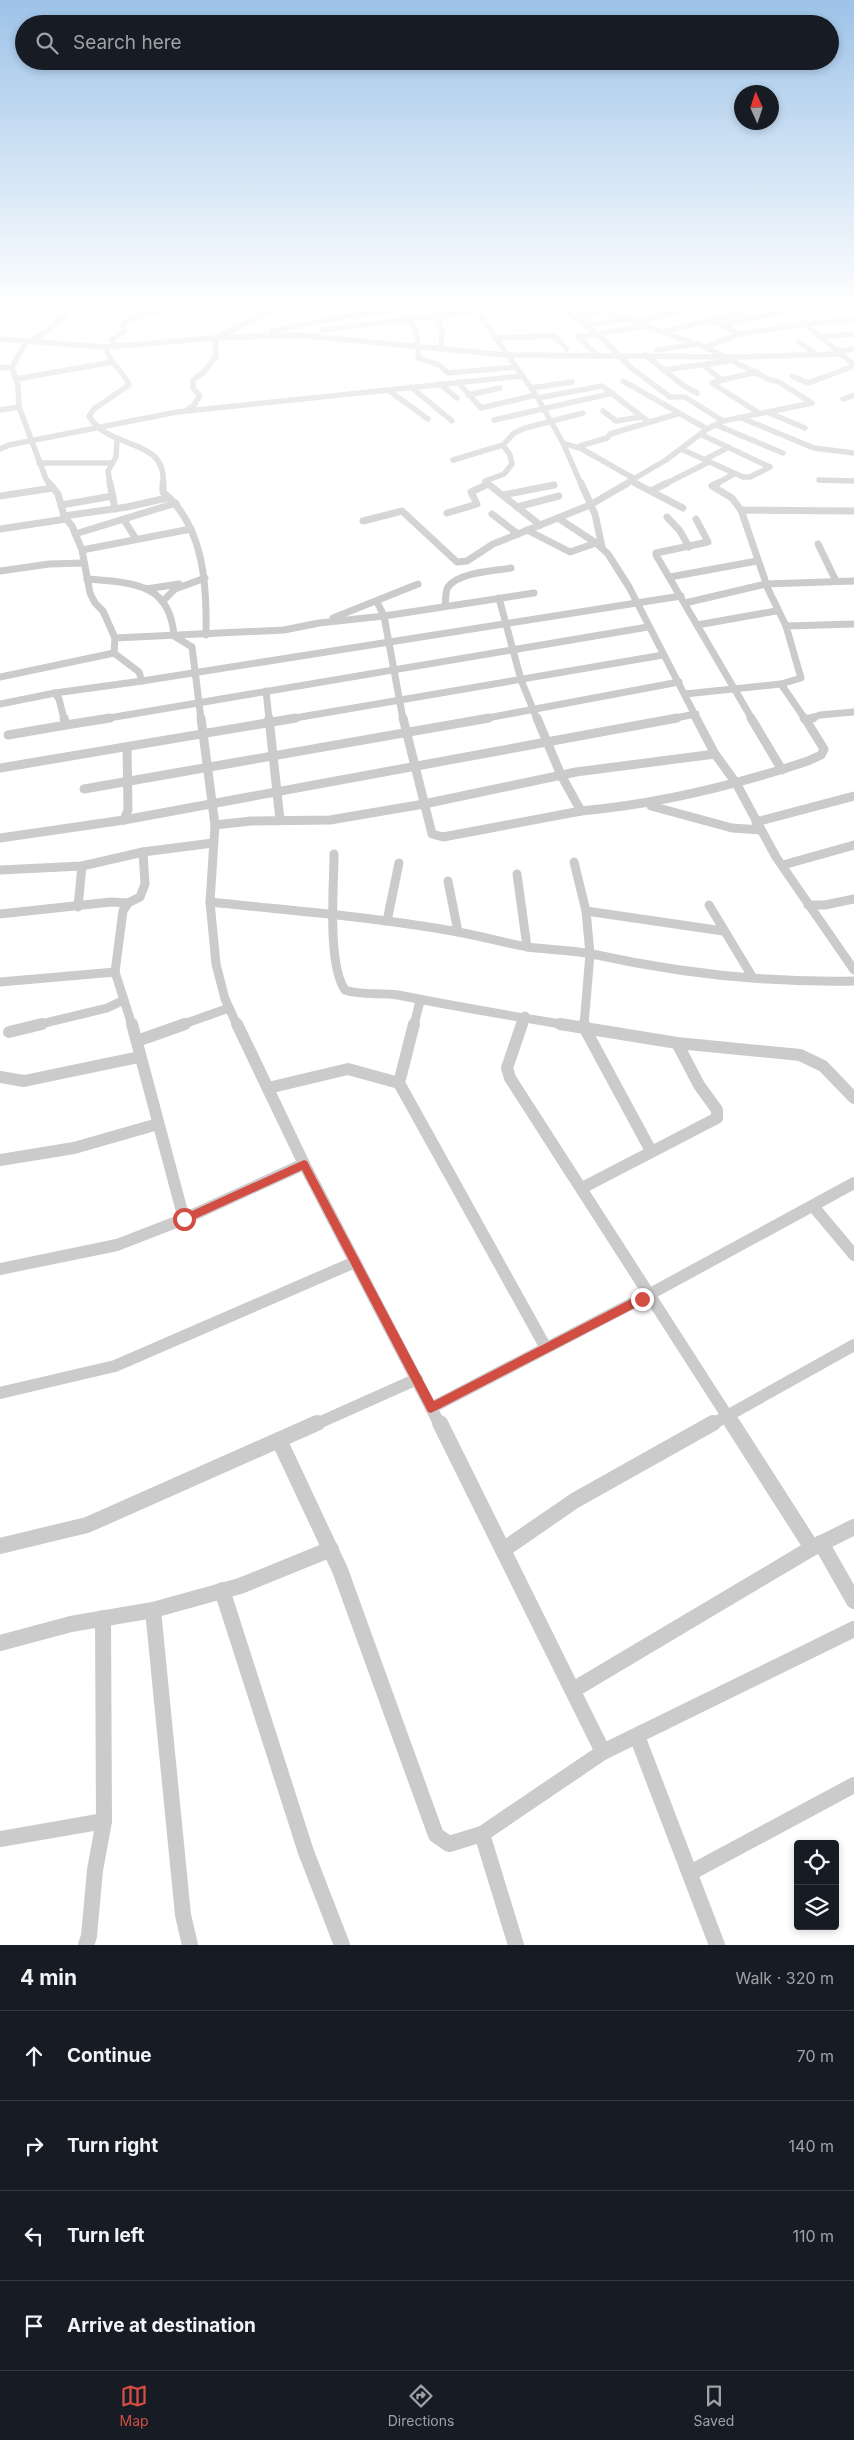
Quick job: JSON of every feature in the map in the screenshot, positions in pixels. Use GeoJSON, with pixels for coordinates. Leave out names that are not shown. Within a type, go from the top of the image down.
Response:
{"type":"FeatureCollection","features":[{"type":"Feature","properties":{"kind":"street"},"geometry":{"type":"LineString","coordinates":[[18,394],[19,407],[39,463],[46,479],[58,494],[65,517],[82,550],[87,579],[95,603],[103,611],[115,638],[114,653]]}},
{"type":"Feature","properties":{"kind":"street"},"geometry":{"type":"LineString","coordinates":[[120,394],[89,413],[96,429],[156,458],[163,466],[163,492],[167,498],[176,504],[196,540],[205,578],[208,605],[206,635]]}},
{"type":"Feature","properties":{"kind":"street"},"geometry":{"type":"LineString","coordinates":[[184,412],[198,401],[200,396],[199,394]]}},
{"type":"Feature","properties":{"kind":"street"},"geometry":{"type":"LineString","coordinates":[[0,447],[96,429],[132,420],[184,412],[362,394]]}},
{"type":"Feature","properties":{"kind":"street"},"geometry":{"type":"LineString","coordinates":[[393,394],[428,419]]}},
{"type":"Feature","properties":{"kind":"street"},"geometry":{"type":"LineString","coordinates":[[419,394],[452,422]]}},
{"type":"Feature","properties":{"kind":"street"},"geometry":{"type":"LineString","coordinates":[[452,394],[457,398]]}},
{"type":"Feature","properties":{"kind":"street"},"geometry":{"type":"LineString","coordinates":[[468,395],[474,394]]}},
{"type":"Feature","properties":{"kind":"street"},"geometry":{"type":"LineString","coordinates":[[535,394],[563,443],[595,514],[599,545]]}},
{"type":"Feature","properties":{"kind":"street"},"geometry":{"type":"LineString","coordinates":[[468,395],[480,408],[556,394]]}},
{"type":"Feature","properties":{"kind":"street"},"geometry":{"type":"LineString","coordinates":[[494,420],[613,394],[650,422]]}},
{"type":"Feature","properties":{"kind":"street"},"geometry":{"type":"LineString","coordinates":[[644,394],[677,414],[707,429]]}},
{"type":"Feature","properties":{"kind":"street"},"geometry":{"type":"LineString","coordinates":[[665,394],[672,399],[686,397],[724,421]]}},
{"type":"Feature","properties":{"kind":"street"},"geometry":{"type":"LineString","coordinates":[[729,394],[759,413]]}},
{"type":"Feature","properties":{"kind":"street"},"geometry":{"type":"LineString","coordinates":[[363,521],[402,511],[457,562],[467,561],[493,544],[590,505],[666,460],[707,429],[724,421],[812,402],[797,394]]}},
{"type":"Feature","properties":{"kind":"street"},"geometry":{"type":"LineString","coordinates":[[843,399],[854,395]]}},
{"type":"Feature","properties":{"kind":"street"},"geometry":{"type":"LineString","coordinates":[[0,410],[19,407]]}},
{"type":"Feature","properties":{"kind":"street"},"geometry":{"type":"LineString","coordinates":[[603,411],[616,421],[641,416]]}},
{"type":"Feature","properties":{"kind":"street"},"geometry":{"type":"LineString","coordinates":[[766,411],[804,428]]}},
{"type":"Feature","properties":{"kind":"street"},"geometry":{"type":"LineString","coordinates":[[454,460],[503,445],[514,433],[550,420],[583,413]]}},
{"type":"Feature","properties":{"kind":"street"},"geometry":{"type":"LineString","coordinates":[[580,446],[677,414]]}},
{"type":"Feature","properties":{"kind":"street"},"geometry":{"type":"LineString","coordinates":[[739,417],[814,448],[854,453]]}},
{"type":"Feature","properties":{"kind":"street"},"geometry":{"type":"LineString","coordinates":[[716,425],[783,453]]}},
{"type":"Feature","properties":{"kind":"street"},"geometry":{"type":"LineString","coordinates":[[681,449],[746,478],[770,466],[700,434]]}},
{"type":"Feature","properties":{"kind":"street"},"geometry":{"type":"LineString","coordinates":[[115,509],[108,471],[116,457],[117,439]]}},
{"type":"Feature","properties":{"kind":"street"},"geometry":{"type":"LineString","coordinates":[[563,443],[580,446],[614,469],[683,508]]}},
{"type":"Feature","properties":{"kind":"street"},"geometry":{"type":"LineString","coordinates":[[503,445],[510,456],[512,464],[504,474],[485,481],[540,525]]}},
{"type":"Feature","properties":{"kind":"street"},"geometry":{"type":"LineString","coordinates":[[651,491],[729,447]]}},
{"type":"Feature","properties":{"kind":"street"},"geometry":{"type":"LineString","coordinates":[[39,463],[112,463]]}},
{"type":"Feature","properties":{"kind":"street"},"geometry":{"type":"LineString","coordinates":[[685,694],[782,684],[801,678],[786,626],[776,611],[757,561],[741,510],[732,498],[712,486],[734,474]]}},
{"type":"Feature","properties":{"kind":"street"},"geometry":{"type":"LineString","coordinates":[[819,480],[854,481]]}},
{"type":"Feature","properties":{"kind":"street"},"geometry":{"type":"LineString","coordinates":[[446,513],[477,504],[471,492],[488,484]]}},
{"type":"Feature","properties":{"kind":"street"},"geometry":{"type":"LineString","coordinates":[[503,495],[554,485]]}},
{"type":"Feature","properties":{"kind":"street"},"geometry":{"type":"LineString","coordinates":[[0,496],[53,488]]}},
{"type":"Feature","properties":{"kind":"street"},"geometry":{"type":"LineString","coordinates":[[61,505],[113,496]]}},
{"type":"Feature","properties":{"kind":"street"},"geometry":{"type":"LineString","coordinates":[[517,506],[559,496]]}},
{"type":"Feature","properties":{"kind":"street"},"geometry":{"type":"LineString","coordinates":[[0,529],[167,498]]}},
{"type":"Feature","properties":{"kind":"street"},"geometry":{"type":"LineString","coordinates":[[75,534],[176,504]]}},
{"type":"Feature","properties":{"kind":"street"},"geometry":{"type":"LineString","coordinates":[[741,510],[854,511]]}},
{"type":"Feature","properties":{"kind":"street"},"geometry":{"type":"LineString","coordinates":[[492,514],[518,534]]}},
{"type":"Feature","properties":{"kind":"street"},"geometry":{"type":"LineString","coordinates":[[667,516],[680,531],[689,547]]}},
{"type":"Feature","properties":{"kind":"street"},"geometry":{"type":"LineString","coordinates":[[558,518],[599,545],[637,603],[648,628],[679,682],[715,754],[736,784],[759,826],[810,908],[824,924],[854,970]]}},
{"type":"Feature","properties":{"kind":"street"},"geometry":{"type":"LineString","coordinates":[[696,519],[708,542],[656,553],[782,770]]}},
{"type":"Feature","properties":{"kind":"street"},"geometry":{"type":"LineString","coordinates":[[124,520],[136,539]]}},
{"type":"Feature","properties":{"kind":"street"},"geometry":{"type":"LineString","coordinates":[[82,550],[191,529]]}},
{"type":"Feature","properties":{"kind":"street"},"geometry":{"type":"LineString","coordinates":[[527,530],[570,552],[599,545]]}},
{"type":"Feature","properties":{"kind":"street"},"geometry":{"type":"LineString","coordinates":[[818,544],[836,581]]}},
{"type":"Feature","properties":{"kind":"street"},"geometry":{"type":"LineString","coordinates":[[670,577],[757,561]]}},
{"type":"Feature","properties":{"kind":"street"},"geometry":{"type":"LineString","coordinates":[[0,571],[50,564],[84,563]]}},
{"type":"Feature","properties":{"kind":"street"},"geometry":{"type":"LineString","coordinates":[[446,606],[447,589],[453,582],[464,577],[511,568]]}},
{"type":"Feature","properties":{"kind":"street"},"geometry":{"type":"LineString","coordinates":[[164,600],[175,588],[205,578]]}},
{"type":"Feature","properties":{"kind":"street"},"geometry":{"type":"LineString","coordinates":[[87,579],[116,582],[145,589],[164,600],[172,615],[174,636]]}},
{"type":"Feature","properties":{"kind":"street"},"geometry":{"type":"LineString","coordinates":[[0,704],[55,693],[195,674],[637,603],[683,599],[766,584],[854,581]]}},
{"type":"Feature","properties":{"kind":"street"},"geometry":{"type":"LineString","coordinates":[[145,589],[185,584]]}},
{"type":"Feature","properties":{"kind":"street"},"geometry":{"type":"LineString","coordinates":[[319,623],[377,602],[418,584]]}},
{"type":"Feature","properties":{"kind":"street"},"geometry":{"type":"LineString","coordinates":[[115,638],[284,630],[319,623],[384,616],[534,592]]}},
{"type":"Feature","properties":{"kind":"street"},"geometry":{"type":"LineString","coordinates":[[499,598],[505,625],[522,680],[561,775],[580,811]]}},
{"type":"Feature","properties":{"kind":"street"},"geometry":{"type":"LineString","coordinates":[[377,602],[384,616],[390,658],[406,733],[432,834],[443,837],[580,811],[648,805],[680,799],[736,784],[816,758],[824,749],[782,684]]}},
{"type":"Feature","properties":{"kind":"street"},"geometry":{"type":"LineString","coordinates":[[697,625],[776,611]]}},
{"type":"Feature","properties":{"kind":"street"},"geometry":{"type":"LineString","coordinates":[[786,626],[798,624],[854,624]]}},
{"type":"Feature","properties":{"kind":"street"},"geometry":{"type":"LineString","coordinates":[[8,735],[648,628]]}},
{"type":"Feature","properties":{"kind":"street"},"geometry":{"type":"LineString","coordinates":[[174,636],[192,647],[214,833],[210,902],[216,964],[229,1008],[304,1164],[417,1379],[603,1752]]}},
{"type":"Feature","properties":{"kind":"street"},"geometry":{"type":"LineString","coordinates":[[0,677],[114,653],[139,672],[142,682]]}},
{"type":"Feature","properties":{"kind":"street"},"geometry":{"type":"LineString","coordinates":[[0,768],[663,655]]}},
{"type":"Feature","properties":{"kind":"street"},"geometry":{"type":"LineString","coordinates":[[367,674],[390,658]]}},
{"type":"Feature","properties":{"kind":"street"},"geometry":{"type":"LineString","coordinates":[[84,789],[127,783],[206,766],[534,710],[679,682]]}},
{"type":"Feature","properties":{"kind":"street"},"geometry":{"type":"LineString","coordinates":[[266,692],[280,820]]}},
{"type":"Feature","properties":{"kind":"street"},"geometry":{"type":"LineString","coordinates":[[55,693],[59,699],[66,725]]}},
{"type":"Feature","properties":{"kind":"street"},"geometry":{"type":"LineString","coordinates":[[806,720],[820,715],[854,712]]}},
{"type":"Feature","properties":{"kind":"street"},"geometry":{"type":"LineString","coordinates":[[0,838],[124,820],[276,790],[415,767],[696,714]]}},
{"type":"Feature","properties":{"kind":"street"},"geometry":{"type":"LineString","coordinates":[[124,820],[128,810],[127,747]]}},
{"type":"Feature","properties":{"kind":"street"},"geometry":{"type":"LineString","coordinates":[[0,870],[82,866],[214,833],[280,820],[330,820],[424,804],[561,775],[715,754]]}},
{"type":"Feature","properties":{"kind":"street"},"geometry":{"type":"LineString","coordinates":[[648,805],[732,828],[759,826],[854,796]]}},
{"type":"Feature","properties":{"kind":"street"},"geometry":{"type":"LineString","coordinates":[[783,865],[854,846]]}},
{"type":"Feature","properties":{"kind":"street"},"geometry":{"type":"LineString","coordinates":[[0,914],[112,902],[128,903],[140,897],[145,884],[142,852]]}},
{"type":"Feature","properties":{"kind":"street"},"geometry":{"type":"LineString","coordinates":[[334,854],[333,915],[340,986],[350,992],[390,994],[420,1001],[525,1016],[677,1043],[752,1049],[812,1058],[826,1067],[854,1098]]}},
{"type":"Feature","properties":{"kind":"street"},"geometry":{"type":"LineString","coordinates":[[574,862],[586,911],[590,954],[584,1027],[651,1151]]}},
{"type":"Feature","properties":{"kind":"street"},"geometry":{"type":"LineString","coordinates":[[388,921],[399,863]]}},
{"type":"Feature","properties":{"kind":"street"},"geometry":{"type":"LineString","coordinates":[[78,907],[82,866]]}},
{"type":"Feature","properties":{"kind":"street"},"geometry":{"type":"LineString","coordinates":[[517,874],[526,947]]}},
{"type":"Feature","properties":{"kind":"street"},"geometry":{"type":"LineString","coordinates":[[448,881],[458,932]]}},
{"type":"Feature","properties":{"kind":"street"},"geometry":{"type":"LineString","coordinates":[[810,908],[854,898]]}},
{"type":"Feature","properties":{"kind":"street"},"geometry":{"type":"LineString","coordinates":[[210,902],[388,921],[458,932],[526,947],[590,954],[700,974],[818,982],[854,981]]}},
{"type":"Feature","properties":{"kind":"street"},"geometry":{"type":"LineString","coordinates":[[128,903],[123,911],[115,972],[137,1042],[139,1057],[184,1219]]}},
{"type":"Feature","properties":{"kind":"street"},"geometry":{"type":"LineString","coordinates":[[709,905],[753,978]]}},
{"type":"Feature","properties":{"kind":"street"},"geometry":{"type":"LineString","coordinates":[[586,911],[723,931]]}},
{"type":"Feature","properties":{"kind":"street"},"geometry":{"type":"LineString","coordinates":[[0,982],[115,972]]}},
{"type":"Feature","properties":{"kind":"street"},"geometry":{"type":"LineString","coordinates":[[9,1032],[107,1008],[124,1000]]}},
{"type":"Feature","properties":{"kind":"street"},"geometry":{"type":"LineString","coordinates":[[420,1001],[398,1083],[546,1348]]}},
{"type":"Feature","properties":{"kind":"street"},"geometry":{"type":"LineString","coordinates":[[137,1042],[229,1008]]}},
{"type":"Feature","properties":{"kind":"street"},"geometry":{"type":"LineString","coordinates":[[525,1016],[507,1068],[510,1078],[730,1416],[854,1601]]}},
{"type":"Feature","properties":{"kind":"street"},"geometry":{"type":"LineString","coordinates":[[582,1188],[651,1151],[694,1132],[717,1118],[717,1110],[699,1085],[677,1043]]}},
{"type":"Feature","properties":{"kind":"street"},"geometry":{"type":"LineString","coordinates":[[0,1077],[24,1081],[139,1057]]}},
{"type":"Feature","properties":{"kind":"street"},"geometry":{"type":"LineString","coordinates":[[268,1088],[348,1069],[398,1083]]}},
{"type":"Feature","properties":{"kind":"street"},"geometry":{"type":"LineString","coordinates":[[0,1160],[74,1148],[158,1124]]}},
{"type":"Feature","properties":{"kind":"street"},"geometry":{"type":"LineString","coordinates":[[0,1269],[117,1245],[184,1219],[304,1164]]}},
{"type":"Feature","properties":{"kind":"street"},"geometry":{"type":"LineString","coordinates":[[431,1408],[650,1294],[854,1183]]}},
{"type":"Feature","properties":{"kind":"street"},"geometry":{"type":"LineString","coordinates":[[813,1206],[854,1255]]}},
{"type":"Feature","properties":{"kind":"street"},"geometry":{"type":"LineString","coordinates":[[0,1393],[115,1366],[355,1262]]}},
{"type":"Feature","properties":{"kind":"street"},"geometry":{"type":"LineString","coordinates":[[503,1550],[574,1501],[730,1416],[854,1345]]}},
{"type":"Feature","properties":{"kind":"street"},"geometry":{"type":"LineString","coordinates":[[0,1546],[87,1525],[417,1379]]}},
{"type":"Feature","properties":{"kind":"street"},"geometry":{"type":"LineString","coordinates":[[279,1440],[340,1570],[436,1835],[449,1844],[482,1834],[603,1752],[854,1629]]}},
{"type":"Feature","properties":{"kind":"street"},"geometry":{"type":"LineString","coordinates":[[572,1690],[817,1546],[854,1527]]}},
{"type":"Feature","properties":{"kind":"street"},"geometry":{"type":"LineString","coordinates":[[0,1643],[103,1618],[153,1610],[240,1586],[330,1549]]}},
{"type":"Feature","properties":{"kind":"street"},"geometry":{"type":"LineString","coordinates":[[222,1590],[306,1852],[342,1945]]}},
{"type":"Feature","properties":{"kind":"street"},"geometry":{"type":"LineString","coordinates":[[153,1610],[183,1915],[190,1945]]}},
{"type":"Feature","properties":{"kind":"street"},"geometry":{"type":"LineString","coordinates":[[86,1945],[89,1936],[95,1870],[104,1821],[103,1618]]}},
{"type":"Feature","properties":{"kind":"street"},"geometry":{"type":"LineString","coordinates":[[636,1736],[717,1945]]}},
{"type":"Feature","properties":{"kind":"street"},"geometry":{"type":"LineString","coordinates":[[690,1873],[854,1785]]}},
{"type":"Feature","properties":{"kind":"street"},"geometry":{"type":"LineString","coordinates":[[0,1839],[104,1821]]}},
{"type":"Feature","properties":{"kind":"street"},"geometry":{"type":"LineString","coordinates":[[482,1834],[516,1945]]}},
{"type":"Feature","properties":{"kind":"route"},"geometry":{"type":"LineString","coordinates":[[184,1219],[304,1164],[431,1408],[642,1299]]}}]}
